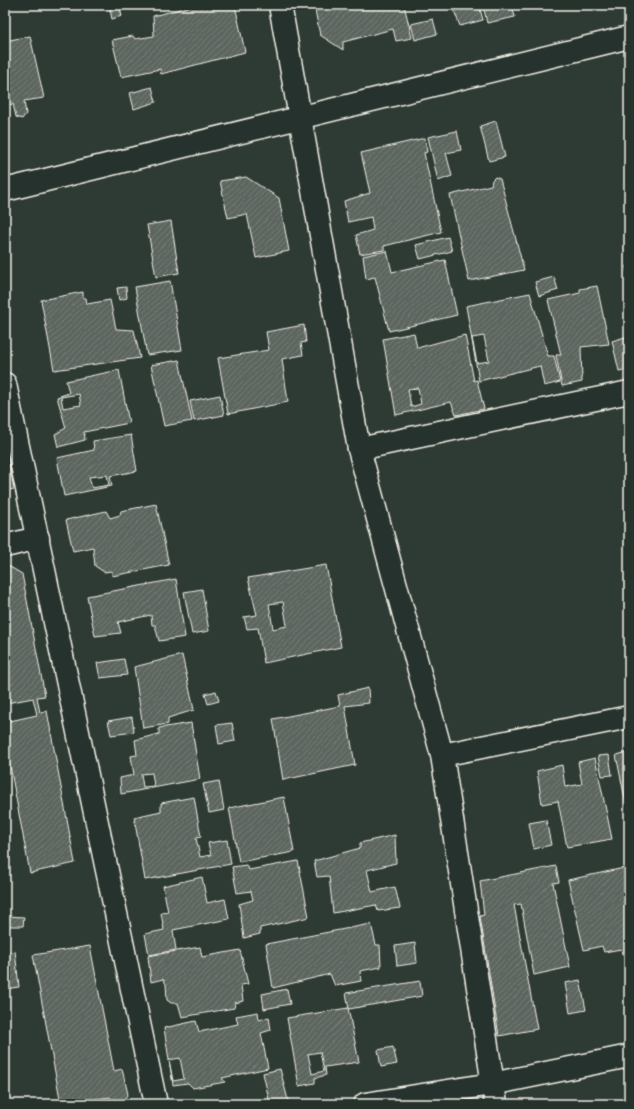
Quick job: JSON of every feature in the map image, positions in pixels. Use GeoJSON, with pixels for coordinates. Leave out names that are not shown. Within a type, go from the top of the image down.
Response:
{"type":"FeatureCollection","features":[{"type":"Feature","properties":{"kind":"street"},"geometry":{"type":"LineString","coordinates":[[280,5],[359,449],[442,755],[494,1094]]}},
{"type":"Feature","properties":{"kind":"street"},"geometry":{"type":"LineString","coordinates":[[5,190],[300,119],[629,37]]}},
{"type":"Feature","properties":{"kind":"street"},"geometry":{"type":"LineString","coordinates":[[5,384],[156,1104]]}},
{"type":"Feature","properties":{"kind":"street"},"geometry":{"type":"LineString","coordinates":[[359,449],[629,392]]}},
{"type":"Feature","properties":{"kind":"street"},"geometry":{"type":"LineString","coordinates":[[5,546],[38,538]]}},
{"type":"Feature","properties":{"kind":"street"},"geometry":{"type":"LineString","coordinates":[[442,755],[629,717]]}},
{"type":"Feature","properties":{"kind":"street"},"geometry":{"type":"LineString","coordinates":[[365,1104],[494,1094],[629,1056]]}},
{"type":"Feature","properties":{"kind":"building"},"geometry":{"type":"Polygon","coordinates":[[[109,5],[119,5],[122,16],[112,19],[109,5]]]}},
{"type":"Feature","properties":{"kind":"building"},"geometry":{"type":"Polygon","coordinates":[[[196,5],[235,5],[245,52],[161,74],[160,69],[121,77],[112,40],[133,36],[135,39],[154,36],[153,16],[196,5]]]}},
{"type":"Feature","properties":{"kind":"building"},"geometry":{"type":"Polygon","coordinates":[[[314,5],[404,5],[412,38],[396,41],[393,29],[343,42],[343,50],[320,35],[314,5]]]}},
{"type":"Feature","properties":{"kind":"building"},"geometry":{"type":"Polygon","coordinates":[[[414,5],[426,5],[414,8],[414,5]]]}},
{"type":"Feature","properties":{"kind":"building"},"geometry":{"type":"Polygon","coordinates":[[[452,5],[479,5],[483,20],[460,26],[452,5]]]}},
{"type":"Feature","properties":{"kind":"building"},"geometry":{"type":"Polygon","coordinates":[[[483,5],[512,5],[515,17],[487,23],[483,5]]]}},
{"type":"Feature","properties":{"kind":"building"},"geometry":{"type":"Polygon","coordinates":[[[433,19],[437,34],[415,40],[411,24],[433,19]]]}},
{"type":"Feature","properties":{"kind":"building"},"geometry":{"type":"Polygon","coordinates":[[[30,36],[44,98],[24,101],[26,114],[22,119],[16,117],[13,104],[5,106],[5,41],[30,36]]]}},
{"type":"Feature","properties":{"kind":"building"},"geometry":{"type":"Polygon","coordinates":[[[152,87],[156,102],[134,109],[130,93],[152,87]]]}},
{"type":"Feature","properties":{"kind":"building"},"geometry":{"type":"Polygon","coordinates":[[[496,121],[505,157],[489,161],[480,126],[496,121]]]}},
{"type":"Feature","properties":{"kind":"building"},"geometry":{"type":"Polygon","coordinates":[[[457,131],[461,150],[446,153],[452,176],[438,181],[428,137],[457,131]]]}},
{"type":"Feature","properties":{"kind":"building"},"geometry":{"type":"Polygon","coordinates":[[[425,138],[427,152],[424,153],[441,232],[384,246],[384,250],[360,254],[356,235],[373,230],[371,217],[348,222],[344,201],[370,193],[361,153],[425,138]]]}},
{"type":"Feature","properties":{"kind":"building"},"geometry":{"type":"Polygon","coordinates":[[[246,177],[279,198],[289,251],[256,258],[247,214],[228,218],[220,181],[246,177]]]}},
{"type":"Feature","properties":{"kind":"building"},"geometry":{"type":"Polygon","coordinates":[[[495,177],[500,179],[524,270],[469,281],[450,195],[491,185],[492,180],[495,177]]]}},
{"type":"Feature","properties":{"kind":"building"},"geometry":{"type":"Polygon","coordinates":[[[171,221],[179,273],[156,277],[147,225],[171,221]]]}},
{"type":"Feature","properties":{"kind":"building"},"geometry":{"type":"Polygon","coordinates":[[[448,237],[452,251],[420,259],[416,245],[448,237]]]}},
{"type":"Feature","properties":{"kind":"building"},"geometry":{"type":"Polygon","coordinates":[[[387,251],[392,272],[445,260],[457,315],[389,331],[375,277],[366,279],[363,256],[387,251]]]}},
{"type":"Feature","properties":{"kind":"building"},"geometry":{"type":"Polygon","coordinates":[[[626,266],[629,266],[629,281],[626,266]]]}},
{"type":"Feature","properties":{"kind":"building"},"geometry":{"type":"Polygon","coordinates":[[[554,277],[558,290],[539,296],[535,282],[554,277]]]}},
{"type":"Feature","properties":{"kind":"building"},"geometry":{"type":"Polygon","coordinates":[[[170,281],[182,350],[147,355],[135,287],[170,281]]]}},
{"type":"Feature","properties":{"kind":"building"},"geometry":{"type":"Polygon","coordinates":[[[597,286],[609,344],[581,347],[582,382],[562,386],[556,355],[561,355],[548,300],[580,293],[580,289],[597,286]]]}},
{"type":"Feature","properties":{"kind":"building"},"geometry":{"type":"Polygon","coordinates":[[[126,287],[127,298],[119,300],[117,288],[126,287]]]}},
{"type":"Feature","properties":{"kind":"building"},"geometry":{"type":"Polygon","coordinates":[[[83,292],[83,298],[86,298],[87,304],[110,300],[116,329],[134,330],[140,358],[54,370],[41,300],[83,292]]]}},
{"type":"Feature","properties":{"kind":"building"},"geometry":{"type":"Polygon","coordinates":[[[530,293],[548,356],[554,356],[560,382],[544,386],[540,366],[479,381],[466,306],[530,293]],[[484,336],[472,338],[477,363],[489,361],[484,336]]]}},
{"type":"Feature","properties":{"kind":"building"},"geometry":{"type":"Polygon","coordinates":[[[304,325],[306,342],[301,343],[303,355],[282,359],[288,402],[228,414],[218,358],[269,350],[266,332],[304,325]]]}},
{"type":"Feature","properties":{"kind":"building"},"geometry":{"type":"Polygon","coordinates":[[[414,333],[417,348],[465,335],[474,381],[477,380],[484,409],[456,415],[451,402],[396,415],[383,339],[414,333]],[[418,388],[408,389],[411,407],[421,404],[418,388]]]}},
{"type":"Feature","properties":{"kind":"building"},"geometry":{"type":"Polygon","coordinates":[[[625,337],[629,352],[629,369],[619,371],[612,341],[625,337]]]}},
{"type":"Feature","properties":{"kind":"building"},"geometry":{"type":"Polygon","coordinates":[[[179,360],[192,421],[164,426],[151,365],[179,360]]]}},
{"type":"Feature","properties":{"kind":"building"},"geometry":{"type":"Polygon","coordinates":[[[119,370],[129,423],[84,432],[85,440],[58,447],[55,434],[66,428],[57,397],[69,393],[66,381],[119,370]],[[79,394],[61,397],[63,408],[81,405],[79,394]]]}},
{"type":"Feature","properties":{"kind":"building"},"geometry":{"type":"Polygon","coordinates":[[[220,395],[224,415],[194,421],[190,401],[220,395]]]}},
{"type":"Feature","properties":{"kind":"building"},"geometry":{"type":"Polygon","coordinates":[[[131,435],[137,471],[110,476],[112,486],[64,496],[57,458],[94,450],[93,441],[131,435]],[[107,475],[89,477],[92,488],[109,485],[107,475]]]}},
{"type":"Feature","properties":{"kind":"building"},"geometry":{"type":"Polygon","coordinates":[[[5,441],[14,489],[5,491],[5,441]]]}},
{"type":"Feature","properties":{"kind":"building"},"geometry":{"type":"Polygon","coordinates":[[[156,504],[169,565],[112,576],[112,571],[104,572],[95,566],[93,547],[73,551],[66,520],[106,511],[110,518],[120,515],[121,511],[156,504]]]}},
{"type":"Feature","properties":{"kind":"building"},"geometry":{"type":"Polygon","coordinates":[[[5,564],[22,574],[45,696],[37,697],[40,713],[47,711],[75,863],[30,873],[5,739],[5,564]],[[33,698],[7,703],[10,721],[37,715],[33,698]]]}},
{"type":"Feature","properties":{"kind":"building"},"geometry":{"type":"Polygon","coordinates":[[[326,565],[341,647],[264,663],[258,628],[247,629],[244,617],[257,615],[248,578],[326,565]],[[283,602],[269,604],[273,629],[287,626],[283,602]]]}},
{"type":"Feature","properties":{"kind":"building"},"geometry":{"type":"Polygon","coordinates":[[[176,579],[185,637],[159,641],[155,625],[152,625],[151,615],[118,622],[121,633],[95,636],[87,596],[176,579]]]}},
{"type":"Feature","properties":{"kind":"building"},"geometry":{"type":"Polygon","coordinates":[[[202,589],[209,631],[192,634],[184,592],[202,589]]]}},
{"type":"Feature","properties":{"kind":"building"},"geometry":{"type":"Polygon","coordinates":[[[182,655],[194,710],[168,718],[168,724],[143,728],[134,667],[182,655]]]}},
{"type":"Feature","properties":{"kind":"building"},"geometry":{"type":"Polygon","coordinates":[[[124,659],[127,675],[100,678],[97,663],[124,659]]]}},
{"type":"Feature","properties":{"kind":"building"},"geometry":{"type":"Polygon","coordinates":[[[368,688],[369,703],[345,706],[355,765],[283,780],[273,719],[340,706],[338,695],[368,688]]]}},
{"type":"Feature","properties":{"kind":"building"},"geometry":{"type":"Polygon","coordinates":[[[216,691],[219,701],[208,704],[205,694],[216,691]]]}},
{"type":"Feature","properties":{"kind":"building"},"geometry":{"type":"Polygon","coordinates":[[[132,717],[134,732],[111,735],[108,721],[132,717]]]}},
{"type":"Feature","properties":{"kind":"building"},"geometry":{"type":"Polygon","coordinates":[[[191,723],[200,779],[121,794],[120,778],[134,775],[131,756],[137,755],[135,740],[159,734],[159,728],[191,723]],[[152,773],[141,774],[143,787],[154,786],[152,773]]]}},
{"type":"Feature","properties":{"kind":"building"},"geometry":{"type":"Polygon","coordinates":[[[232,723],[235,741],[219,744],[216,725],[232,723]]]}},
{"type":"Feature","properties":{"kind":"building"},"geometry":{"type":"Polygon","coordinates":[[[629,752],[629,818],[616,755],[629,752]]]}},
{"type":"Feature","properties":{"kind":"building"},"geometry":{"type":"Polygon","coordinates":[[[609,755],[612,775],[602,776],[598,756],[609,755]]]}},
{"type":"Feature","properties":{"kind":"building"},"geometry":{"type":"Polygon","coordinates":[[[595,758],[612,839],[567,847],[558,801],[542,804],[537,771],[562,765],[565,787],[582,784],[578,762],[595,758]]]}},
{"type":"Feature","properties":{"kind":"building"},"geometry":{"type":"Polygon","coordinates":[[[219,781],[224,810],[209,813],[203,784],[219,781]]]}},
{"type":"Feature","properties":{"kind":"building"},"geometry":{"type":"Polygon","coordinates":[[[194,797],[201,837],[196,838],[200,857],[211,855],[208,843],[227,840],[231,864],[145,880],[134,817],[161,811],[161,803],[194,797]]]}},
{"type":"Feature","properties":{"kind":"building"},"geometry":{"type":"Polygon","coordinates":[[[284,797],[294,852],[239,862],[229,808],[284,797]]]}},
{"type":"Feature","properties":{"kind":"building"},"geometry":{"type":"Polygon","coordinates":[[[546,820],[551,845],[534,849],[529,823],[546,820]]]}},
{"type":"Feature","properties":{"kind":"building"},"geometry":{"type":"Polygon","coordinates":[[[395,835],[396,863],[367,870],[372,892],[395,887],[400,908],[378,911],[376,905],[333,913],[329,876],[317,877],[314,861],[360,848],[360,843],[395,835]]]}},
{"type":"Feature","properties":{"kind":"building"},"geometry":{"type":"Polygon","coordinates":[[[298,861],[309,917],[260,928],[260,934],[244,938],[239,904],[253,900],[251,891],[237,893],[232,867],[246,865],[249,870],[298,861]]]}},
{"type":"Feature","properties":{"kind":"building"},"geometry":{"type":"Polygon","coordinates":[[[556,866],[559,882],[553,883],[570,967],[534,975],[521,904],[514,905],[537,1029],[499,1036],[480,916],[484,915],[480,881],[556,866]]]}},
{"type":"Feature","properties":{"kind":"building"},"geometry":{"type":"Polygon","coordinates":[[[629,867],[629,953],[622,954],[621,949],[604,952],[602,946],[584,950],[568,880],[629,867]]]}},
{"type":"Feature","properties":{"kind":"building"},"geometry":{"type":"Polygon","coordinates":[[[202,877],[207,903],[225,899],[229,919],[173,930],[176,950],[149,955],[145,934],[164,930],[161,913],[168,912],[163,886],[202,877]]]}},
{"type":"Feature","properties":{"kind":"building"},"geometry":{"type":"Polygon","coordinates":[[[5,916],[24,917],[23,926],[5,926],[5,916]]]}},
{"type":"Feature","properties":{"kind":"building"},"geometry":{"type":"Polygon","coordinates":[[[371,924],[376,945],[380,945],[381,967],[360,971],[361,981],[335,986],[330,974],[273,988],[266,944],[371,924]]]}},
{"type":"Feature","properties":{"kind":"building"},"geometry":{"type":"Polygon","coordinates":[[[415,943],[417,963],[397,966],[395,946],[415,943]]]}},
{"type":"Feature","properties":{"kind":"building"},"geometry":{"type":"Polygon","coordinates":[[[90,946],[114,1071],[122,1069],[128,1094],[120,1104],[114,1104],[110,1097],[61,1104],[33,955],[90,946]]]}},
{"type":"Feature","properties":{"kind":"building"},"geometry":{"type":"Polygon","coordinates":[[[200,947],[202,957],[240,950],[248,984],[241,985],[243,1001],[235,1003],[234,1008],[182,1017],[178,1003],[171,1003],[167,1000],[166,984],[163,979],[151,982],[148,956],[200,947]]]}},
{"type":"Feature","properties":{"kind":"building"},"geometry":{"type":"Polygon","coordinates":[[[15,951],[19,987],[5,989],[5,953],[15,951]]]}},
{"type":"Feature","properties":{"kind":"building"},"geometry":{"type":"Polygon","coordinates":[[[580,980],[586,1010],[570,1013],[565,983],[580,980]]]}},
{"type":"Feature","properties":{"kind":"building"},"geometry":{"type":"Polygon","coordinates":[[[420,981],[422,996],[349,1009],[346,993],[420,981]]]}},
{"type":"Feature","properties":{"kind":"building"},"geometry":{"type":"Polygon","coordinates":[[[287,989],[290,1004],[264,1009],[262,994],[287,989]]]}},
{"type":"Feature","properties":{"kind":"building"},"geometry":{"type":"Polygon","coordinates":[[[348,1008],[359,1062],[325,1067],[326,1075],[315,1078],[315,1083],[299,1086],[287,1018],[348,1008]],[[320,1052],[308,1054],[312,1074],[324,1071],[320,1052]]]}},
{"type":"Feature","properties":{"kind":"building"},"geometry":{"type":"Polygon","coordinates":[[[258,1012],[259,1020],[269,1017],[271,1030],[261,1033],[268,1068],[222,1078],[225,1082],[193,1088],[188,1083],[173,1085],[169,1062],[173,1081],[184,1079],[180,1058],[169,1060],[164,1028],[196,1021],[199,1032],[238,1024],[236,1016],[258,1012]]]}},
{"type":"Feature","properties":{"kind":"building"},"geometry":{"type":"Polygon","coordinates":[[[393,1047],[397,1064],[381,1067],[378,1050],[393,1047]]]}},
{"type":"Feature","properties":{"kind":"building"},"geometry":{"type":"Polygon","coordinates":[[[280,1069],[289,1104],[270,1104],[263,1073],[280,1069]]]}}]}
